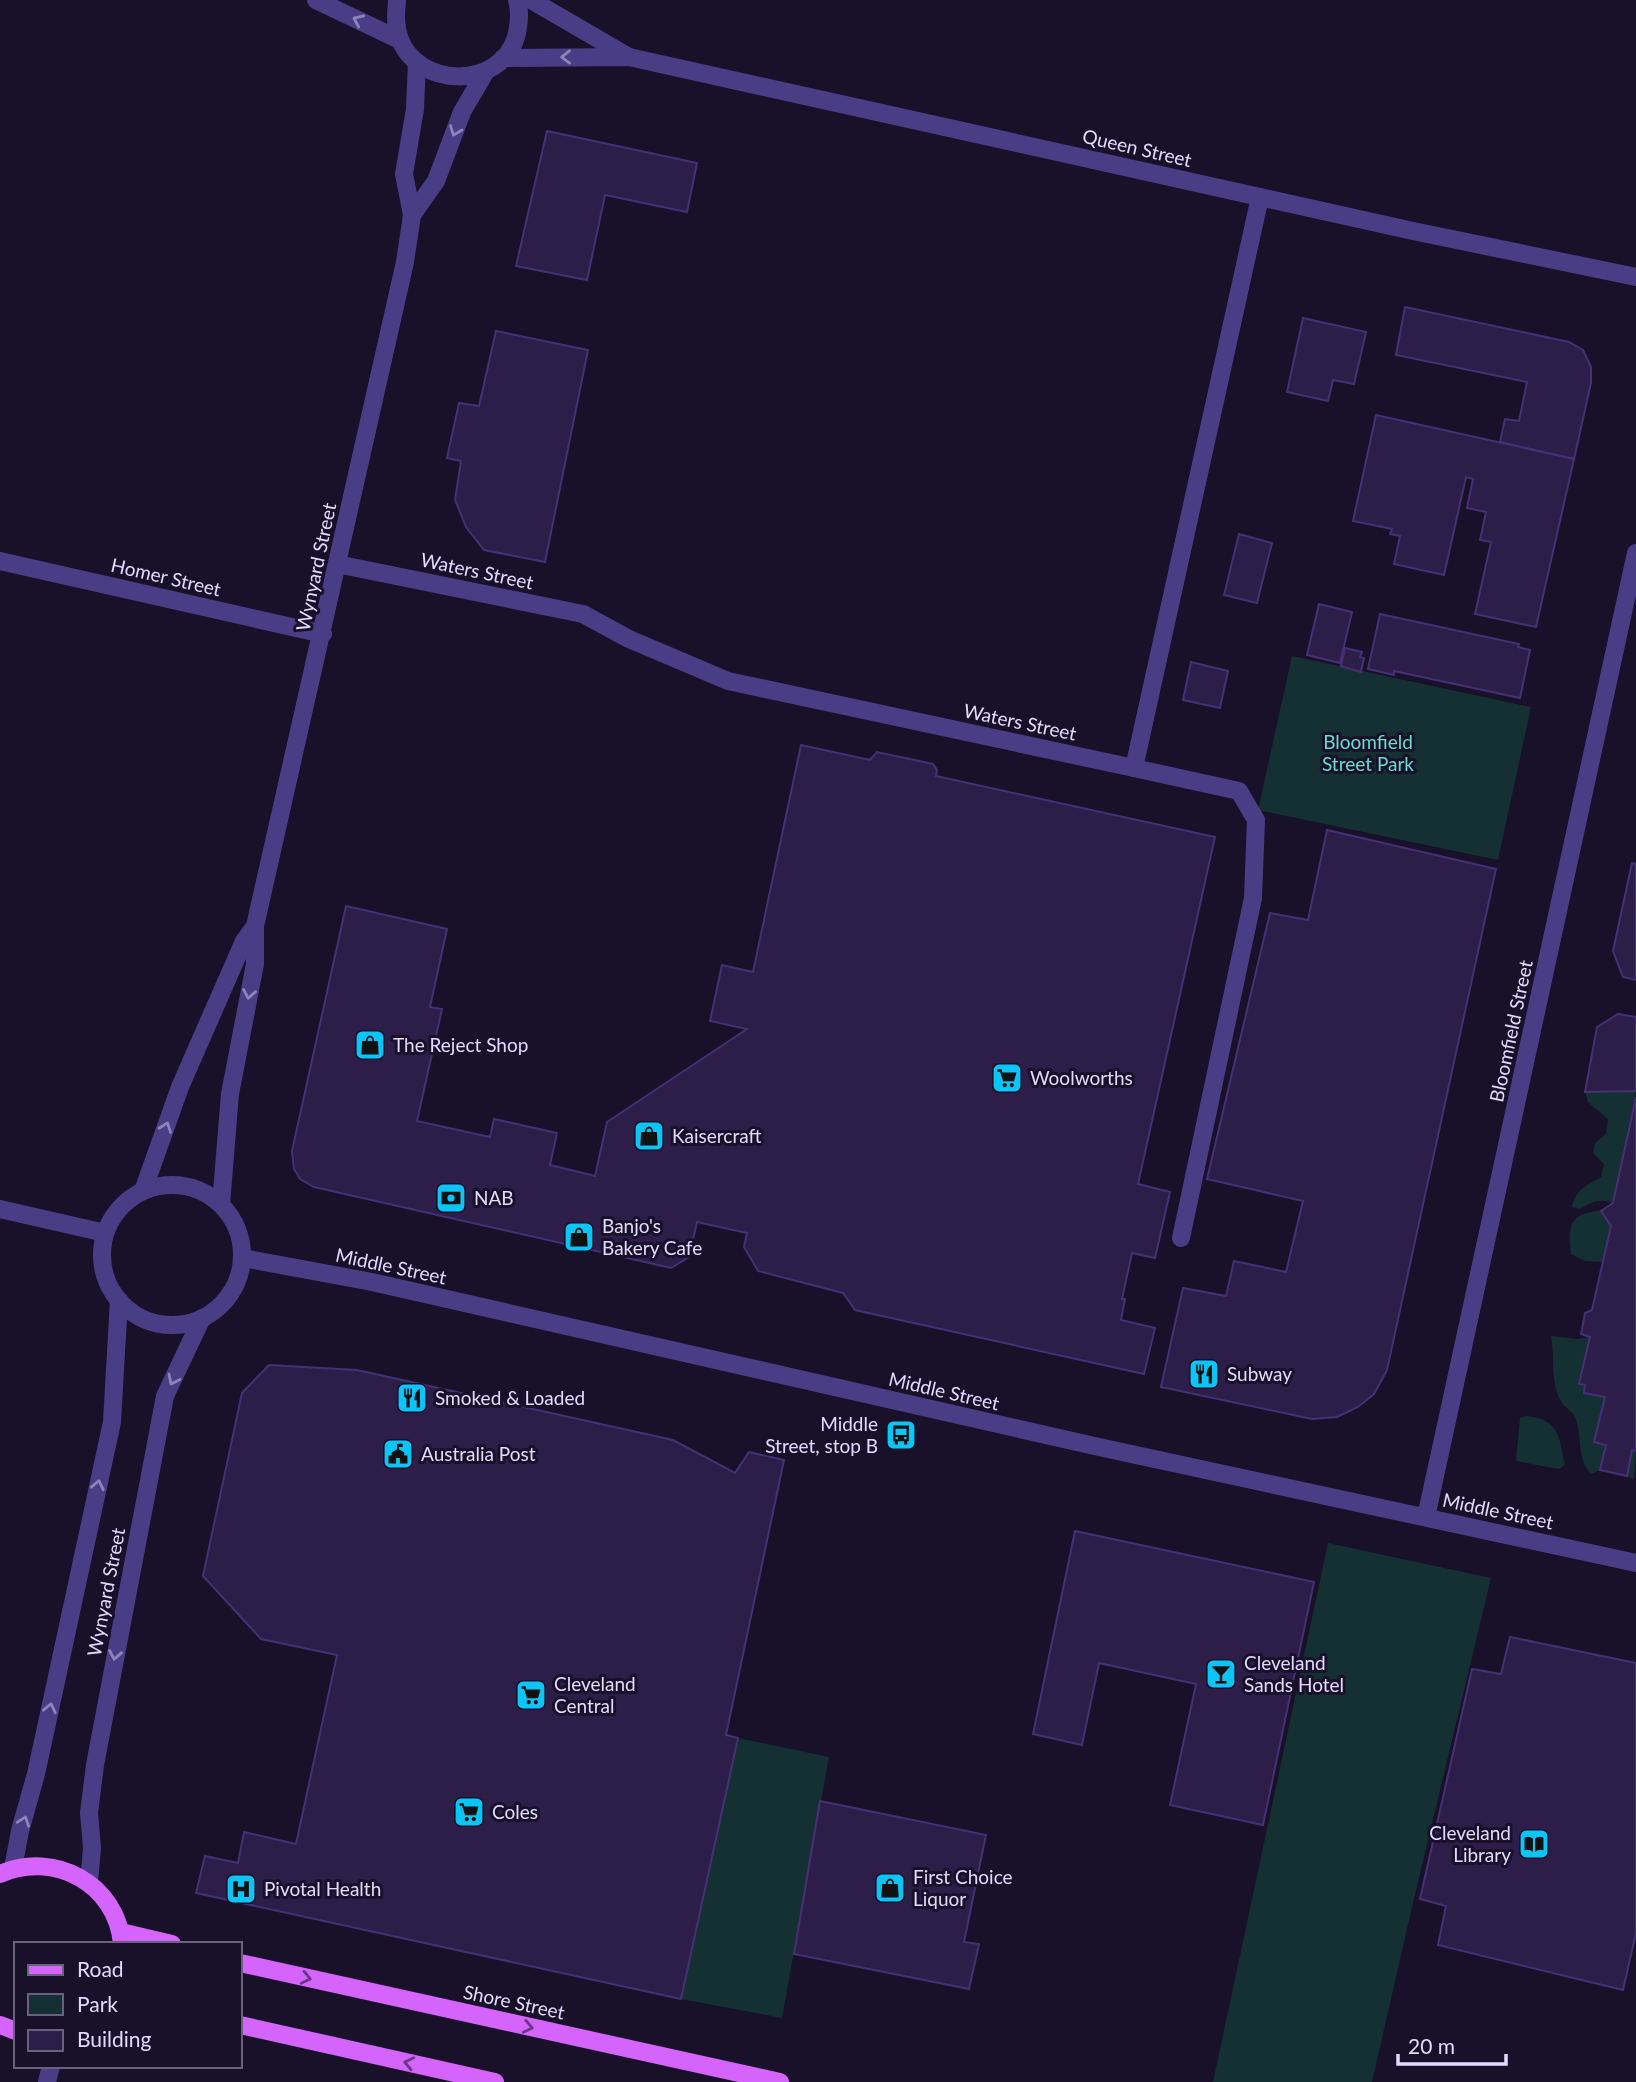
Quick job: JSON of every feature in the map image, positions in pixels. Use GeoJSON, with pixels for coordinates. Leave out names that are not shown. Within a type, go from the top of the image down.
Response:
{"type":"FeatureCollection","features":[{"type":"Feature","properties":{"kind":"main road"},"geometry":{"type":"LineString","coordinates":[[6,1871],[39,1865],[66,1870],[89,1882],[109,1905],[121,1938],[155,1942]]}},
{"type":"Feature","properties":{"kind":"main road","name":"Shore Street"},"geometry":{"type":"LineString","coordinates":[[242,1962],[780,2082]]}},
{"type":"Feature","properties":{"kind":"main road"},"geometry":{"type":"LineString","coordinates":[[242,2025],[495,2082]]}},
{"type":"Feature","properties":{"kind":"street"},"geometry":{"type":"LineString","coordinates":[[316,0],[400,40]]}},
{"type":"Feature","properties":{"kind":"street"},"geometry":{"type":"LineString","coordinates":[[397,0],[395,20],[400,40],[417,62],[443,76],[472,76],[486,71],[503,58],[514,42],[520,24],[517,0]]}},
{"type":"Feature","properties":{"kind":"street","name":"Queen Street"},"geometry":{"type":"LineString","coordinates":[[531,0],[629,57]]}},
{"type":"Feature","properties":{"kind":"street","name":"Queen Street"},"geometry":{"type":"LineString","coordinates":[[503,58],[629,57],[1413,231],[1636,276]]}},
{"type":"Feature","properties":{"kind":"street","name":"Wynyard Street"},"geometry":{"type":"LineString","coordinates":[[221,1204],[230,1094],[255,964],[255,926],[405,262],[412,215],[404,174],[415,109],[417,62]]}},
{"type":"Feature","properties":{"kind":"street","name":"Wynyard Street"},"geometry":{"type":"LineString","coordinates":[[412,215],[436,181],[462,113],[486,71]]}},
{"type":"Feature","properties":{"kind":"street"},"geometry":{"type":"LineString","coordinates":[[1134,768],[1260,197]]}},
{"type":"Feature","properties":{"kind":"street","name":"Bloomfield Street"},"geometry":{"type":"LineString","coordinates":[[1426,1517],[1636,553]]}},
{"type":"Feature","properties":{"kind":"street","name":"Homer Street"},"geometry":{"type":"LineString","coordinates":[[0,561],[323,634]]}},
{"type":"Feature","properties":{"kind":"street","name":"Waters Street"},"geometry":{"type":"LineString","coordinates":[[337,564],[583,614],[629,639],[728,681],[1239,791],[1256,820],[1253,898],[1181,1238]]}},
{"type":"Feature","properties":{"kind":"street","name":"Wynyard Street"},"geometry":{"type":"LineString","coordinates":[[143,1191],[180,1087],[244,940],[255,926]]}},
{"type":"Feature","properties":{"kind":"street"},"geometry":{"type":"LineString","coordinates":[[163,1185],[184,1185],[204,1192],[221,1204],[234,1220],[241,1238],[243,1258],[239,1277],[231,1294],[218,1308],[202,1318],[181,1324],[158,1323],[136,1315],[119,1300],[106,1280],[102,1257],[105,1233],[113,1215],[126,1201],[143,1191],[163,1185]]}},
{"type":"Feature","properties":{"kind":"street"},"geometry":{"type":"LineString","coordinates":[[0,1209],[105,1233]]}},
{"type":"Feature","properties":{"kind":"street","name":"Middle Street"},"geometry":{"type":"LineString","coordinates":[[243,1258],[372,1282],[1112,1450],[1636,1563]]}},
{"type":"Feature","properties":{"kind":"street","name":"Wynyard Street"},"geometry":{"type":"LineString","coordinates":[[6,1871],[36,1774],[111,1422],[119,1300]]}},
{"type":"Feature","properties":{"kind":"street","name":"Wynyard Street"},"geometry":{"type":"LineString","coordinates":[[89,1882],[92,1848],[89,1813],[95,1765],[165,1396],[202,1318]]}},
{"type":"Feature","properties":{"kind":"green space","name":"Bloomfield Street Park"},"geometry":{"type":"Polygon","coordinates":[[[1292,656],[1531,707],[1498,860],[1258,810],[1292,656]]]}},
{"type":"Feature","properties":{"kind":"green space"},"geometry":{"type":"Polygon","coordinates":[[[1636,1091],[1613,1203],[1600,1201],[1580,1209],[1572,1207],[1579,1192],[1601,1177],[1604,1164],[1593,1153],[1595,1143],[1606,1134],[1608,1119],[1588,1102],[1585,1092],[1636,1091]]]}},
{"type":"Feature","properties":{"kind":"green space"},"geometry":{"type":"Polygon","coordinates":[[[1601,1211],[1611,1226],[1603,1262],[1585,1261],[1571,1254],[1571,1229],[1577,1218],[1583,1214],[1601,1211]]]}},
{"type":"Feature","properties":{"kind":"green space"},"geometry":{"type":"Polygon","coordinates":[[[1551,1336],[1578,1339],[1590,1337],[1579,1383],[1605,1397],[1595,1441],[1606,1445],[1600,1470],[1591,1474],[1581,1454],[1575,1417],[1562,1403],[1558,1394],[1551,1336]]]}},
{"type":"Feature","properties":{"kind":"green space"},"geometry":{"type":"Polygon","coordinates":[[[1527,1416],[1546,1421],[1552,1426],[1559,1438],[1565,1465],[1559,1469],[1516,1461],[1520,1418],[1527,1416]]]}},
{"type":"Feature","properties":{"kind":"green space"},"geometry":{"type":"Polygon","coordinates":[[[1632,1450],[1636,1451],[1634,1480],[1627,1476],[1632,1450]]]}},
{"type":"Feature","properties":{"kind":"green space"},"geometry":{"type":"Polygon","coordinates":[[[1328,1543],[1491,1578],[1372,2082],[1213,2082],[1328,1543]]]}},
{"type":"Feature","properties":{"kind":"green space"},"geometry":{"type":"Polygon","coordinates":[[[738,1738],[829,1757],[782,2018],[681,1999],[738,1738]]]}},
{"type":"Feature","properties":{"kind":"building"},"geometry":{"type":"Polygon","coordinates":[[[547,131],[697,163],[687,212],[605,195],[587,280],[516,266],[547,131]]]}},
{"type":"Feature","properties":{"kind":"building"},"geometry":{"type":"Polygon","coordinates":[[[1405,307],[1569,342],[1583,350],[1591,367],[1591,383],[1574,459],[1500,442],[1505,419],[1519,421],[1527,382],[1396,355],[1405,307]]]}},
{"type":"Feature","properties":{"kind":"building"},"geometry":{"type":"Polygon","coordinates":[[[1303,318],[1366,332],[1354,384],[1333,380],[1328,401],[1287,392],[1303,318]]]}},
{"type":"Feature","properties":{"kind":"building"},"geometry":{"type":"Polygon","coordinates":[[[496,331],[588,350],[545,562],[484,550],[466,527],[455,500],[461,461],[447,458],[459,403],[479,406],[496,331]]]}},
{"type":"Feature","properties":{"kind":"building"},"geometry":{"type":"Polygon","coordinates":[[[1376,415],[1574,459],[1536,627],[1475,614],[1491,542],[1480,540],[1486,512],[1467,508],[1473,479],[1466,477],[1444,575],[1394,564],[1400,536],[1390,534],[1392,529],[1353,521],[1376,415]]]}},
{"type":"Feature","properties":{"kind":"building"},"geometry":{"type":"Polygon","coordinates":[[[1239,534],[1272,543],[1257,603],[1224,595],[1239,534]]]}},
{"type":"Feature","properties":{"kind":"building"},"geometry":{"type":"Polygon","coordinates":[[[1319,604],[1352,612],[1340,663],[1307,655],[1319,604]]]}},
{"type":"Feature","properties":{"kind":"building"},"geometry":{"type":"Polygon","coordinates":[[[1380,614],[1519,644],[1518,647],[1530,650],[1520,698],[1394,671],[1394,675],[1368,669],[1380,614]]]}},
{"type":"Feature","properties":{"kind":"building"},"geometry":{"type":"Polygon","coordinates":[[[1345,648],[1362,652],[1360,657],[1364,658],[1361,672],[1341,666],[1345,648]]]}},
{"type":"Feature","properties":{"kind":"building"},"geometry":{"type":"Polygon","coordinates":[[[1191,662],[1228,671],[1220,708],[1183,700],[1191,662]]]}},
{"type":"Feature","properties":{"kind":"building"},"geometry":{"type":"Polygon","coordinates":[[[801,745],[870,760],[877,752],[933,764],[937,770],[936,776],[1215,837],[1138,1184],[1170,1192],[1155,1258],[1132,1253],[1122,1299],[1125,1299],[1121,1320],[1155,1328],[1144,1374],[855,1310],[843,1293],[758,1271],[744,1247],[747,1233],[697,1222],[689,1257],[671,1268],[314,1187],[300,1179],[294,1169],[292,1151],[346,906],[447,929],[430,1007],[442,1009],[417,1121],[490,1137],[494,1119],[557,1133],[550,1165],[595,1176],[607,1122],[747,1029],[710,1021],[722,965],[753,972],[801,745]]]}},
{"type":"Feature","properties":{"kind":"building"},"geometry":{"type":"Polygon","coordinates":[[[1327,830],[1496,869],[1387,1370],[1374,1394],[1358,1407],[1337,1417],[1312,1419],[1161,1387],[1183,1288],[1226,1296],[1234,1261],[1286,1272],[1303,1201],[1207,1179],[1270,913],[1308,920],[1327,830]]]}},
{"type":"Feature","properties":{"kind":"building"},"geometry":{"type":"Polygon","coordinates":[[[1632,863],[1636,864],[1636,980],[1623,977],[1613,951],[1632,863]]]}},
{"type":"Feature","properties":{"kind":"building"},"geometry":{"type":"Polygon","coordinates":[[[1618,1014],[1636,1017],[1636,1091],[1585,1092],[1597,1027],[1618,1014]]]}},
{"type":"Feature","properties":{"kind":"building"},"geometry":{"type":"Polygon","coordinates":[[[1636,1097],[1636,1451],[1632,1450],[1627,1476],[1600,1470],[1606,1445],[1594,1442],[1605,1397],[1584,1393],[1585,1385],[1579,1384],[1590,1337],[1581,1334],[1585,1313],[1592,1310],[1611,1226],[1601,1211],[1613,1203],[1636,1097]]]}},
{"type":"Feature","properties":{"kind":"building"},"geometry":{"type":"Polygon","coordinates":[[[269,1365],[357,1370],[673,1440],[735,1473],[749,1452],[784,1460],[726,1735],[738,1738],[681,1999],[196,1893],[205,1856],[238,1863],[244,1832],[296,1844],[337,1655],[261,1639],[203,1576],[242,1393],[269,1365]]]}},
{"type":"Feature","properties":{"kind":"building","name":"Cleveland Sands Hotel"},"geometry":{"type":"Polygon","coordinates":[[[1075,1531],[1314,1582],[1263,1825],[1170,1805],[1196,1684],[1099,1663],[1082,1745],[1033,1734],[1075,1531]]]}},
{"type":"Feature","properties":{"kind":"building","name":"Cleveland Library"},"geometry":{"type":"Polygon","coordinates":[[[1510,1637],[1636,1663],[1636,1933],[1623,1990],[1438,1945],[1446,1906],[1420,1899],[1472,1669],[1501,1674],[1510,1637]]]}},
{"type":"Feature","properties":{"kind":"building","name":"First Choice Liquor"},"geometry":{"type":"Polygon","coordinates":[[[820,1801],[986,1835],[964,1942],[979,1944],[969,1989],[794,1954],[820,1801]]]}},
{"type":"Feature","properties":{"kind":"place","name":"The Reject Shop"},"geometry":{"type":"Point","coordinates":[370,1045]}},
{"type":"Feature","properties":{"kind":"place","name":"Woolworths"},"geometry":{"type":"Point","coordinates":[1007,1078]}},
{"type":"Feature","properties":{"kind":"place","name":"Kaisercraft"},"geometry":{"type":"Point","coordinates":[649,1136]}},
{"type":"Feature","properties":{"kind":"place","name":"NAB"},"geometry":{"type":"Point","coordinates":[451,1198]}},
{"type":"Feature","properties":{"kind":"place","name":"Banjo's Bakery Cafe"},"geometry":{"type":"Point","coordinates":[579,1237]}},
{"type":"Feature","properties":{"kind":"place","name":"Subway"},"geometry":{"type":"Point","coordinates":[1204,1374]}},
{"type":"Feature","properties":{"kind":"place","name":"Smoked & Loaded"},"geometry":{"type":"Point","coordinates":[412,1398]}},
{"type":"Feature","properties":{"kind":"place","name":"Middle Street, stop B"},"geometry":{"type":"Point","coordinates":[901,1435]}},
{"type":"Feature","properties":{"kind":"place","name":"Australia Post"},"geometry":{"type":"Point","coordinates":[398,1454]}},
{"type":"Feature","properties":{"kind":"place","name":"Cleveland Sands Hotel"},"geometry":{"type":"Point","coordinates":[1221,1674]}},
{"type":"Feature","properties":{"kind":"place","name":"Cleveland Central"},"geometry":{"type":"Point","coordinates":[531,1695]}},
{"type":"Feature","properties":{"kind":"place","name":"Coles"},"geometry":{"type":"Point","coordinates":[469,1812]}},
{"type":"Feature","properties":{"kind":"place","name":"Cleveland Library"},"geometry":{"type":"Point","coordinates":[1534,1844]}},
{"type":"Feature","properties":{"kind":"place","name":"First Choice Liquor"},"geometry":{"type":"Point","coordinates":[890,1888]}},
{"type":"Feature","properties":{"kind":"place","name":"Pivotal Health"},"geometry":{"type":"Point","coordinates":[241,1889]}}]}
